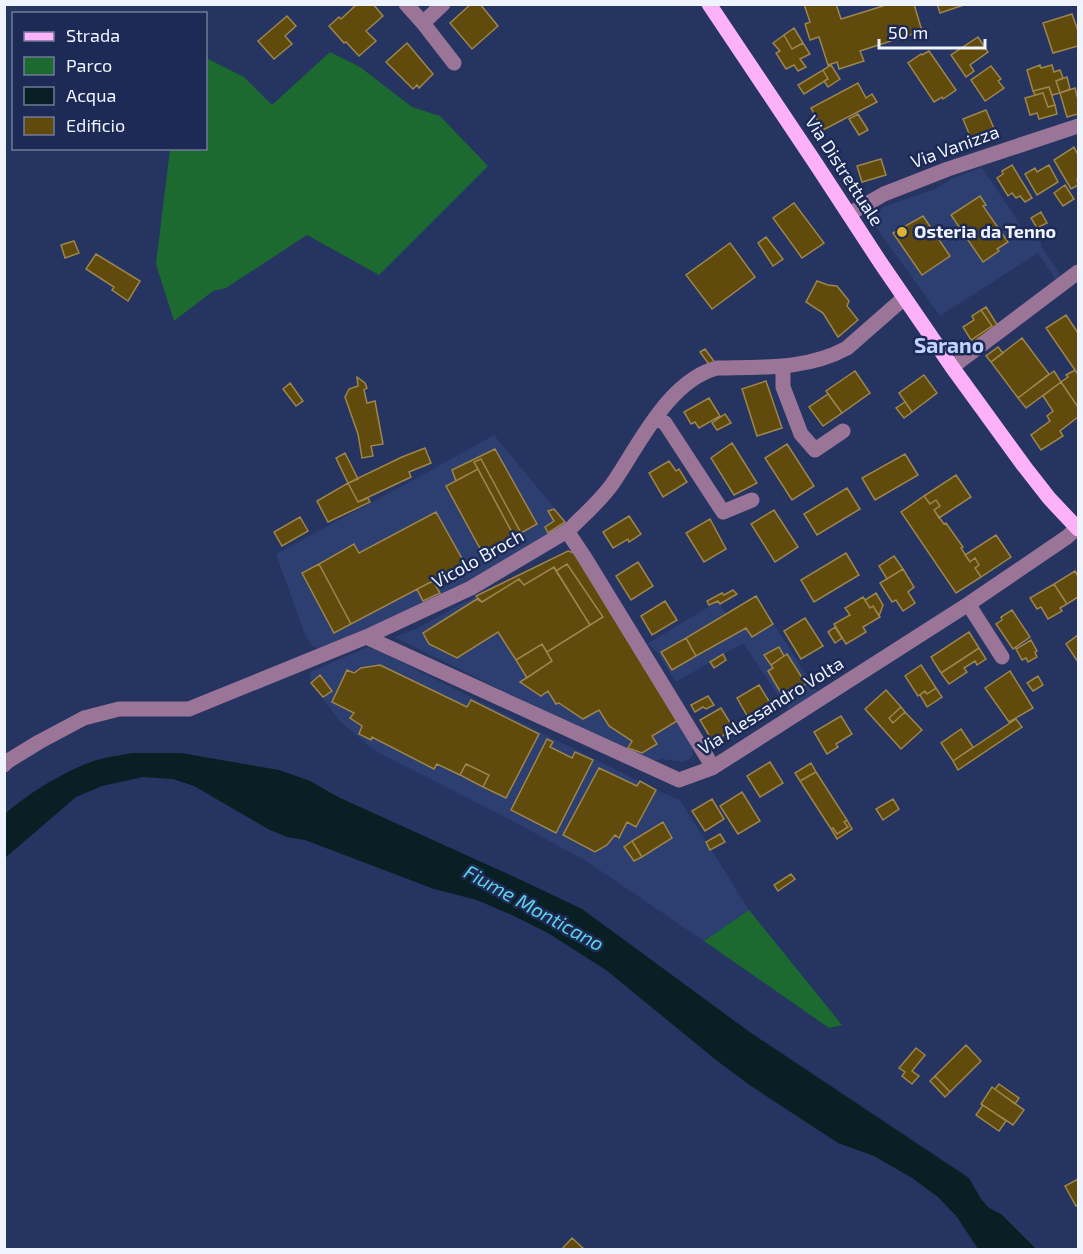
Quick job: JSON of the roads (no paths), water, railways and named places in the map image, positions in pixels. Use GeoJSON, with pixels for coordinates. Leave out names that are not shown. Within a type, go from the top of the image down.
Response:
{"type":"FeatureCollection","features":[{"type":"Feature","properties":{"kind":"main road","name":"Via Distrettuale"},"geometry":{"type":"LineString","coordinates":[[709,4],[952,367],[1024,466],[1049,498],[1078,529]]}},
{"type":"Feature","properties":{"kind":"street"},"geometry":{"type":"LineString","coordinates":[[406,4],[454,63]]}},
{"type":"Feature","properties":{"kind":"street"},"geometry":{"type":"LineString","coordinates":[[423,23],[443,4]]}},
{"type":"Feature","properties":{"kind":"street","name":"Via Vanizza"},"geometry":{"type":"LineString","coordinates":[[849,214],[884,194],[948,169],[1078,126]]}},
{"type":"Feature","properties":{"kind":"street"},"geometry":{"type":"LineString","coordinates":[[952,367],[1078,272]]}},
{"type":"Feature","properties":{"kind":"street","name":"Vicolo Broch"},"geometry":{"type":"LineString","coordinates":[[4,765],[39,742],[84,718],[119,709],[189,709],[366,637],[471,588],[567,531],[604,495],[655,418],[694,377],[717,368],[783,366],[826,358],[847,348],[904,298]]}},
{"type":"Feature","properties":{"kind":"street"},"geometry":{"type":"LineString","coordinates":[[783,366],[783,387],[801,434],[815,450],[843,431]]}},
{"type":"Feature","properties":{"kind":"street"},"geometry":{"type":"LineString","coordinates":[[655,418],[665,423],[723,512],[752,500]]}},
{"type":"Feature","properties":{"kind":"street","name":"Via Alessandro Volta"},"geometry":{"type":"LineString","coordinates":[[366,637],[680,780],[712,768],[970,603],[1078,529]]}},
{"type":"Feature","properties":{"kind":"street"},"geometry":{"type":"LineString","coordinates":[[567,531],[712,768]]}},
{"type":"Feature","properties":{"kind":"street"},"geometry":{"type":"LineString","coordinates":[[970,603],[972,610],[1002,657]]}},
{"type":"Feature","properties":{"kind":"water","name":"Fiume Monticano"},"geometry":{"type":"Polygon","coordinates":[[[133,753],[181,753],[279,770],[310,781],[338,797],[582,909],[751,1033],[969,1178],[989,1208],[1001,1214],[1036,1249],[978,1249],[957,1217],[938,1197],[912,1178],[874,1156],[838,1143],[751,1086],[606,970],[548,933],[477,900],[434,889],[305,840],[287,837],[268,829],[194,786],[173,779],[143,777],[102,786],[76,797],[5,858],[5,814],[14,806],[50,782],[77,768],[101,759],[133,753]]]}},
{"type":"Feature","properties":{"kind":"place","name":"Osteria da Tenno"},"geometry":{"type":"Point","coordinates":[902,232]}},
{"type":"Feature","properties":{"kind":"district","name":"Sarano"},"geometry":{"type":"Point","coordinates":[949,346]}}]}
